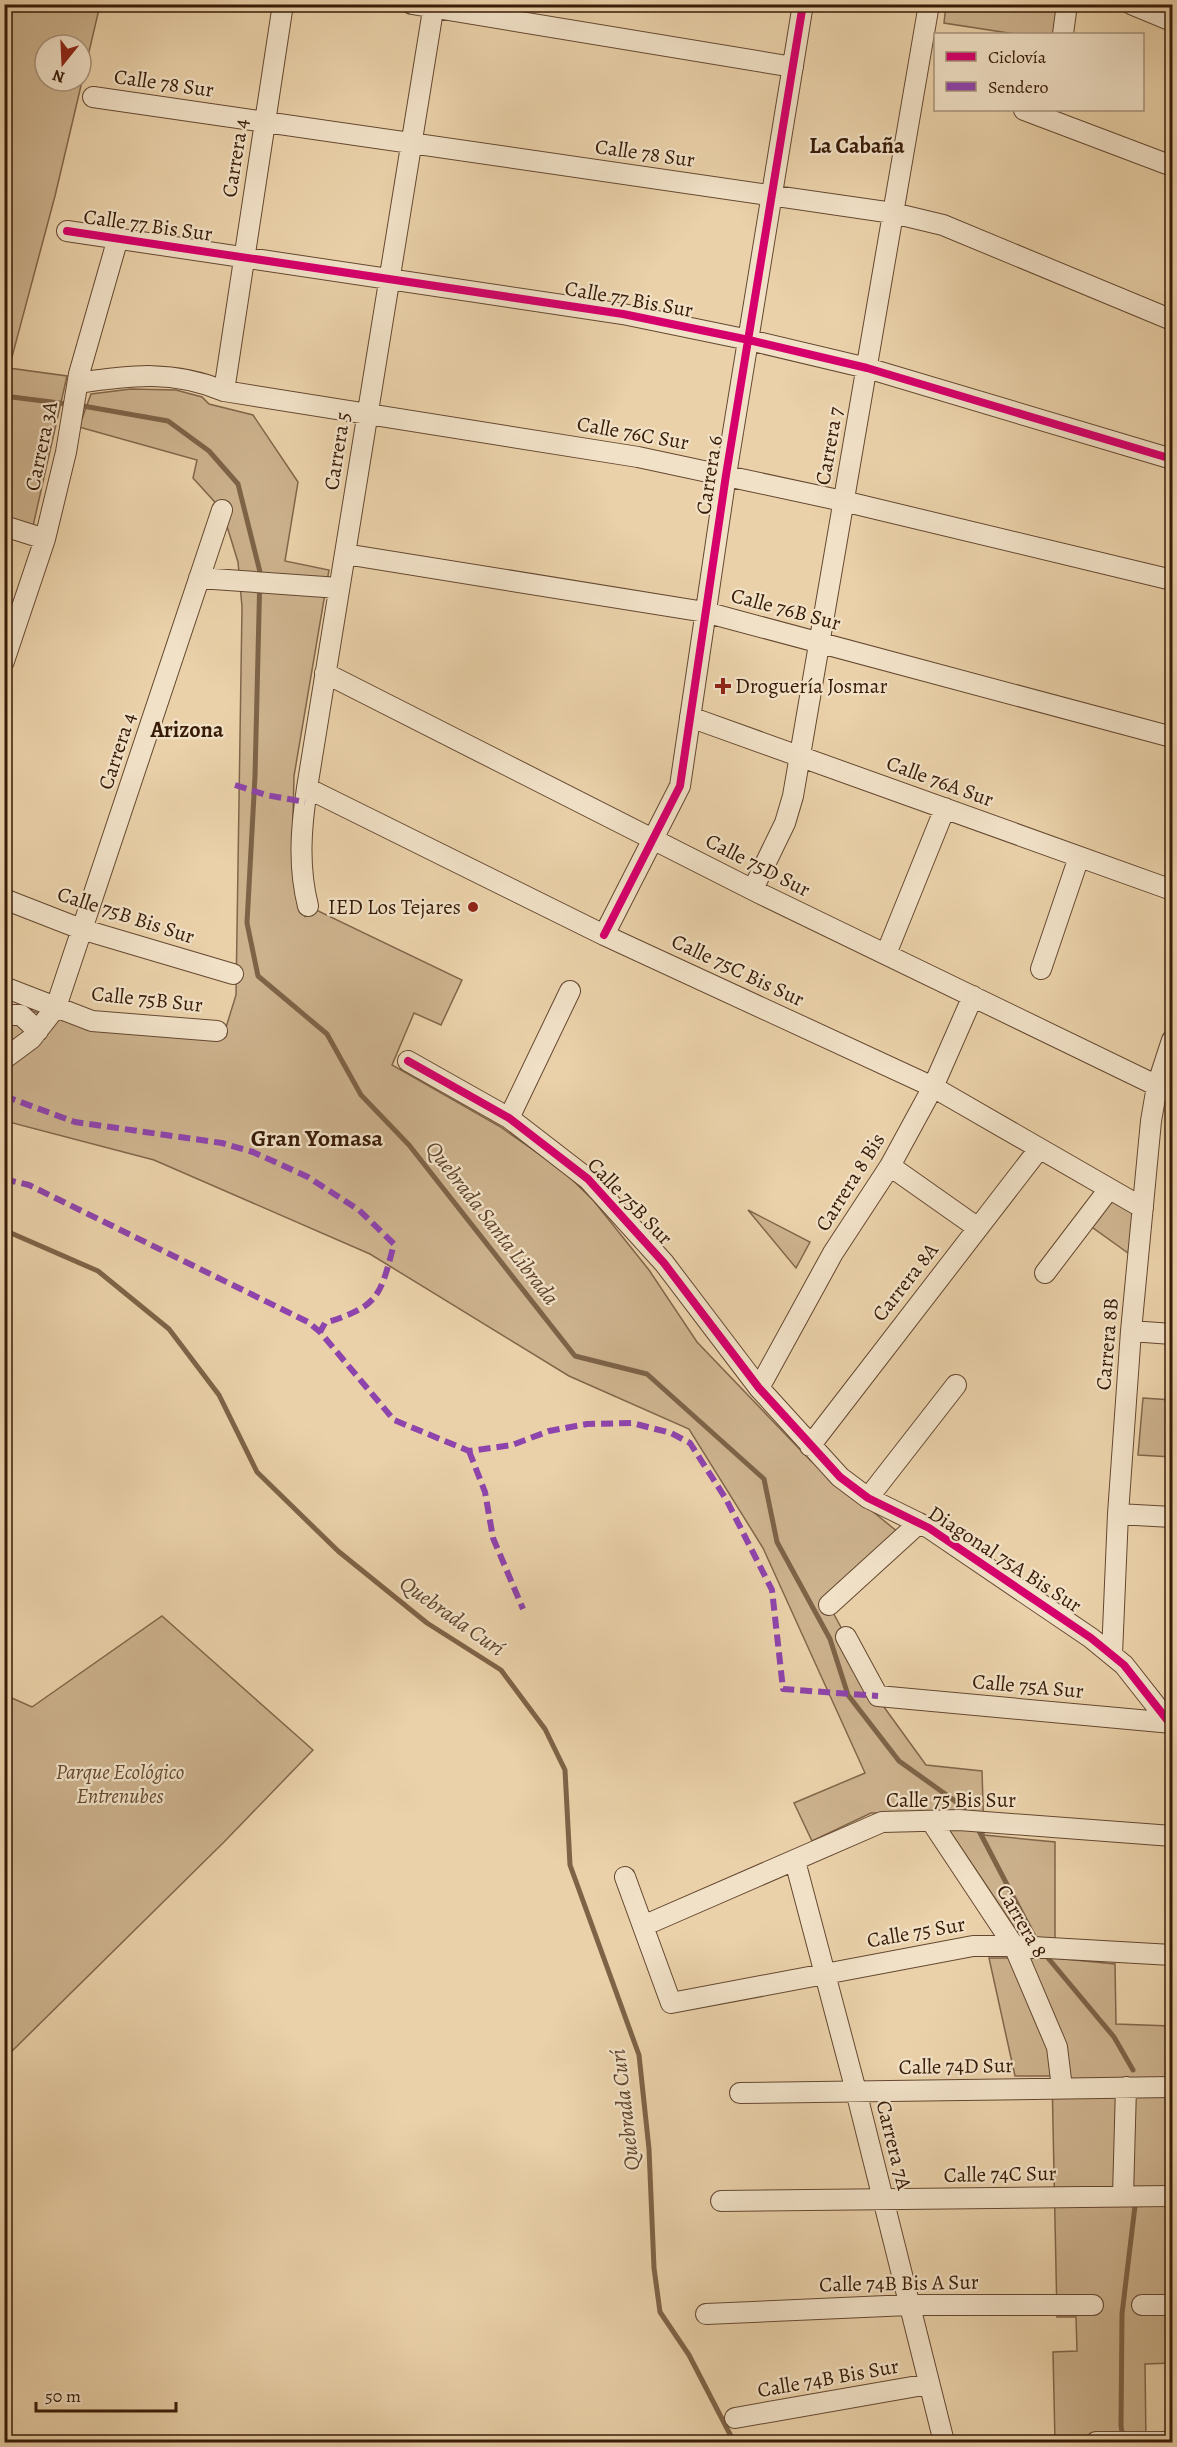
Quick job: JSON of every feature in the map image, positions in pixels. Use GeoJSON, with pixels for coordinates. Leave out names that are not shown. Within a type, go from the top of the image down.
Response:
{"type":"FeatureCollection","features":[{"type":"Feature","properties":{"kind":"street","name":"Carrera 4"},"geometry":{"type":"LineString","coordinates":[[224,391],[283,4]]}},
{"type":"Feature","properties":{"kind":"street"},"geometry":{"type":"LineString","coordinates":[[412,4],[794,67]]}},
{"type":"Feature","properties":{"kind":"street","name":"Carrera 6"},"geometry":{"type":"LineString","coordinates":[[604,935],[680,786],[726,475],[803,4]]}},
{"type":"Feature","properties":{"kind":"street","name":"Carrera 7"},"geometry":{"type":"LineString","coordinates":[[753,889],[790,809],[893,213],[926,77],[929,4]]}},
{"type":"Feature","properties":{"kind":"street"},"geometry":{"type":"LineString","coordinates":[[1063,33],[1067,4]]}},
{"type":"Feature","properties":{"kind":"street"},"geometry":{"type":"LineString","coordinates":[[1131,4],[1173,21]]}},
{"type":"Feature","properties":{"kind":"street","name":"Carrera 5"},"geometry":{"type":"LineString","coordinates":[[308,906],[302,884],[300,852],[307,788],[434,6]]}},
{"type":"Feature","properties":{"kind":"street","name":"Calle 78 Sur"},"geometry":{"type":"LineString","coordinates":[[93,97],[893,213],[943,225],[1173,320]]}},
{"type":"Feature","properties":{"kind":"street"},"geometry":{"type":"LineString","coordinates":[[1031,111],[1052,114],[1173,166]]}},
{"type":"Feature","properties":{"kind":"street","name":"Calle 77 Bis Sur"},"geometry":{"type":"LineString","coordinates":[[67,231],[623,314],[749,340],[867,368],[1173,459]]}},
{"type":"Feature","properties":{"kind":"street","name":"Carrera 3A"},"geometry":{"type":"LineString","coordinates":[[4,661],[12,616],[45,539],[73,415],[79,374],[117,238]]}},
{"type":"Feature","properties":{"kind":"street","name":"Calle 76C Sur"},"geometry":{"type":"LineString","coordinates":[[78,388],[118,377],[187,378],[224,391],[638,457],[843,501],[1173,580]]}},
{"type":"Feature","properties":{"kind":"street","name":"Carrera 4"},"geometry":{"type":"LineString","coordinates":[[4,1059],[22,1048],[56,1007],[222,510]]}},
{"type":"Feature","properties":{"kind":"street"},"geometry":{"type":"LineString","coordinates":[[4,526],[45,539]]}},
{"type":"Feature","properties":{"kind":"street","name":"Calle 76B Sur"},"geometry":{"type":"LineString","coordinates":[[345,554],[705,612],[1173,737]]}},
{"type":"Feature","properties":{"kind":"street"},"geometry":{"type":"LineString","coordinates":[[199,578],[339,588]]}},
{"type":"Feature","properties":{"kind":"street","name":"Calle 75D Sur"},"geometry":{"type":"LineString","coordinates":[[325,673],[753,889],[1165,1090]]}},
{"type":"Feature","properties":{"kind":"street","name":"Calle 76A Sur"},"geometry":{"type":"LineString","coordinates":[[690,717],[1173,890]]}},
{"type":"Feature","properties":{"kind":"street","name":"Calle 75C Bis Sur"},"geometry":{"type":"LineString","coordinates":[[307,788],[604,935],[933,1087],[1143,1208]]}},
{"type":"Feature","properties":{"kind":"street"},"geometry":{"type":"LineString","coordinates":[[886,954],[945,808]]}},
{"type":"Feature","properties":{"kind":"street"},"geometry":{"type":"LineString","coordinates":[[1041,969],[1079,857]]}},
{"type":"Feature","properties":{"kind":"street","name":"Calle 75B Bis Sur"},"geometry":{"type":"LineString","coordinates":[[4,899],[81,929],[233,974]]}},
{"type":"Feature","properties":{"kind":"street","name":"Calle 75B Sur"},"geometry":{"type":"LineString","coordinates":[[4,987],[92,1021],[217,1030]]}},
{"type":"Feature","properties":{"kind":"street"},"geometry":{"type":"LineString","coordinates":[[508,1118],[570,991]]}},
{"type":"Feature","properties":{"kind":"street","name":"Carrera 8 Bis"},"geometry":{"type":"LineString","coordinates":[[759,1388],[833,1254],[890,1167],[933,1087],[973,996]]}},
{"type":"Feature","properties":{"kind":"street"},"geometry":{"type":"LineString","coordinates":[[4,1015],[21,1015],[38,1031]]}},
{"type":"Feature","properties":{"kind":"street","name":"Carrera 8B"},"geometry":{"type":"LineString","coordinates":[[1112,1654],[1118,1514],[1131,1331],[1150,1121],[1165,1090],[1173,1040]]}},
{"type":"Feature","properties":{"kind":"street","name":"Calle 75B Sur"},"geometry":{"type":"LineString","coordinates":[[408,1061],[508,1118],[588,1179],[664,1263],[759,1388]]}},
{"type":"Feature","properties":{"kind":"street","name":"Carrera 8A"},"geometry":{"type":"LineString","coordinates":[[810,1446],[1039,1149]]}},
{"type":"Feature","properties":{"kind":"street"},"geometry":{"type":"LineString","coordinates":[[890,1167],[978,1228]]}},
{"type":"Feature","properties":{"kind":"street"},"geometry":{"type":"LineString","coordinates":[[1045,1273],[1109,1189]]}},
{"type":"Feature","properties":{"kind":"street"},"geometry":{"type":"LineString","coordinates":[[1131,1331],[1173,1334]]}},
{"type":"Feature","properties":{"kind":"street"},"geometry":{"type":"LineString","coordinates":[[868,1498],[956,1385]]}},
{"type":"Feature","properties":{"kind":"street","name":"Diagonal 75A Bis Sur"},"geometry":{"type":"LineString","coordinates":[[759,1388],[840,1477],[868,1498],[919,1523],[1091,1638],[1112,1654],[1139,1682],[1172,1724]]}},
{"type":"Feature","properties":{"kind":"street"},"geometry":{"type":"LineString","coordinates":[[1118,1514],[1173,1517]]}},
{"type":"Feature","properties":{"kind":"street"},"geometry":{"type":"LineString","coordinates":[[829,1605],[919,1523]]}},
{"type":"Feature","properties":{"kind":"street","name":"Calle 75A Sur"},"geometry":{"type":"LineString","coordinates":[[846,1637],[878,1696],[1172,1724]]}},
{"type":"Feature","properties":{"kind":"street","name":"Carrera 8"},"geometry":{"type":"LineString","coordinates":[[931,1821],[1020,1946],[1057,2047],[1062,2088]]}},
{"type":"Feature","properties":{"kind":"street","name":"Calle 75 Bis Sur"},"geometry":{"type":"LineString","coordinates":[[643,1926],[882,1822],[984,1821],[1173,1836]]}},
{"type":"Feature","properties":{"kind":"street","name":"Carrera 7A"},"geometry":{"type":"LineString","coordinates":[[795,1861],[856,2091],[944,2442]]}},
{"type":"Feature","properties":{"kind":"street"},"geometry":{"type":"LineString","coordinates":[[625,1877],[643,1926]]}},
{"type":"Feature","properties":{"kind":"street","name":"Calle 75 Sur"},"geometry":{"type":"LineString","coordinates":[[643,1926],[671,2003],[946,1949],[973,1946],[1020,1946],[1173,1954]]}},
{"type":"Feature","properties":{"kind":"street"},"geometry":{"type":"LineString","coordinates":[[1123,2196],[1126,2087]]}},
{"type":"Feature","properties":{"kind":"street","name":"Calle 74D Sur"},"geometry":{"type":"LineString","coordinates":[[740,2093],[1173,2087]]}},
{"type":"Feature","properties":{"kind":"street","name":"Calle 74C Sur"},"geometry":{"type":"LineString","coordinates":[[721,2201],[1173,2196]]}},
{"type":"Feature","properties":{"kind":"street","name":"Calle 74B Bis A Sur"},"geometry":{"type":"LineString","coordinates":[[706,2314],[909,2305],[1093,2306]]}},
{"type":"Feature","properties":{"kind":"street"},"geometry":{"type":"LineString","coordinates":[[1142,2305],[1173,2305]]}},
{"type":"Feature","properties":{"kind":"street","name":"Calle 74B Bis Sur"},"geometry":{"type":"LineString","coordinates":[[735,2418],[929,2384]]}},
{"type":"Feature","properties":{"kind":"street"},"geometry":{"type":"LineString","coordinates":[[1096,2442],[1173,2442]]}},
{"type":"Feature","properties":{"kind":"green space"},"geometry":{"type":"Polygon","coordinates":[[[5,5],[100,5],[93,35],[33,33],[33,93],[79,93],[55,196],[9,368],[67,376],[33,526],[5,516],[5,5]]]}},
{"type":"Feature","properties":{"kind":"green space"},"geometry":{"type":"Polygon","coordinates":[[[946,5],[1059,5],[1054,33],[1009,33],[944,23],[946,5]]]}},
{"type":"Feature","properties":{"kind":"green space"},"geometry":{"type":"Polygon","coordinates":[[[131,389],[176,390],[202,397],[209,404],[253,415],[298,482],[285,561],[329,570],[294,776],[292,856],[295,891],[305,916],[308,906],[462,980],[441,1025],[414,1013],[392,1065],[499,1126],[562,1170],[593,1200],[649,1270],[697,1342],[811,1461],[904,1537],[829,1605],[884,1707],[926,1765],[982,1771],[984,1835],[1055,1842],[1055,1958],[1115,1964],[1116,2024],[1171,2026],[1172,2363],[1145,2364],[1146,2442],[1055,2442],[1053,2352],[1077,2351],[1076,2317],[1057,2317],[1052,2076],[1015,2076],[989,1958],[1030,1958],[1019,1934],[937,1812],[871,1813],[812,1841],[794,1803],[865,1773],[763,1548],[689,1429],[569,1376],[370,1254],[154,1160],[5,1121],[4,1002],[90,1029],[223,1037],[236,995],[242,607],[238,562],[222,510],[193,478],[197,460],[79,427],[91,394],[131,389]]]}},
{"type":"Feature","properties":{"kind":"green space"},"geometry":{"type":"Polygon","coordinates":[[[1109,1198],[1135,1212],[1128,1253],[1089,1225],[1109,1198]]]}},
{"type":"Feature","properties":{"kind":"green space"},"geometry":{"type":"Polygon","coordinates":[[[748,1210],[810,1242],[796,1268],[748,1210]]]}},
{"type":"Feature","properties":{"kind":"green space"},"geometry":{"type":"Polygon","coordinates":[[[1143,1398],[1172,1400],[1172,1457],[1138,1455],[1143,1398]]]}},
{"type":"Feature","properties":{"kind":"green space","name":"Parque Ecológico Entrenubes"},"geometry":{"type":"Polygon","coordinates":[[[162,1616],[313,1750],[224,1842],[5,2058],[5,1695],[32,1707],[162,1616]]]}},
{"type":"Feature","properties":{"kind":"waterway","name":"Quebrada Santa Librada"},"geometry":{"type":"LineString","coordinates":[[4,396],[83,406],[168,421],[209,451],[238,484],[260,572],[255,776],[247,923],[258,976],[327,1034],[361,1095],[409,1145],[575,1356],[647,1374],[764,1479],[777,1542],[830,1639],[848,1695],[899,1761],[962,1806],[968,1815]]}},
{"type":"Feature","properties":{"kind":"waterway","name":"Quebrada Curí"},"geometry":{"type":"LineString","coordinates":[[4,1230],[98,1271],[169,1329],[219,1395],[257,1472],[338,1551],[427,1623],[501,1670],[545,1729],[565,1770],[570,1865],[639,2055],[649,2149],[654,2268],[660,2312],[689,2355],[734,2442]]}},
{"type":"Feature","properties":{"kind":"waterway","name":"Quebrada Santa Librada"},"geometry":{"type":"LineString","coordinates":[[977,1827],[1038,1944]]}},
{"type":"Feature","properties":{"kind":"waterway","name":"Quebrada Santa Librada"},"geometry":{"type":"LineString","coordinates":[[1043,1952],[1114,2037],[1133,2070]]}},
{"type":"Feature","properties":{"kind":"waterway","name":"Quebrada Santa Librada"},"geometry":{"type":"LineString","coordinates":[[1123,2437],[1121,2426],[1122,2314],[1135,2206]]}},
{"type":"Feature","properties":{"kind":"marked path"},"geometry":{"type":"LineString","coordinates":[[235,785],[266,795],[305,802]]}},
{"type":"Feature","properties":{"kind":"marked path"},"geometry":{"type":"LineString","coordinates":[[4,1096],[75,1122],[222,1143],[253,1152],[308,1177],[359,1210],[394,1244],[385,1276],[380,1288],[367,1305],[325,1323],[320,1332]]}},
{"type":"Feature","properties":{"kind":"marked path"},"geometry":{"type":"LineString","coordinates":[[4,1179],[29,1185],[308,1322],[320,1332],[394,1420],[469,1451],[512,1445],[549,1431],[587,1424],[632,1423],[671,1433],[690,1443],[726,1499],[772,1590],[783,1689],[878,1696]]}},
{"type":"Feature","properties":{"kind":"marked path"},"geometry":{"type":"LineString","coordinates":[[469,1451],[485,1492],[493,1538],[523,1609]]}},
{"type":"Feature","properties":{"kind":"cycle path"},"geometry":{"type":"LineString","coordinates":[[604,935],[680,786],[726,475],[803,4]]}},
{"type":"Feature","properties":{"kind":"cycle path"},"geometry":{"type":"LineString","coordinates":[[67,231],[623,314],[749,340],[867,368],[1172,459]]}},
{"type":"Feature","properties":{"kind":"cycle path"},"geometry":{"type":"LineString","coordinates":[[408,1061],[509,1118],[588,1179],[664,1263],[759,1388],[840,1477],[868,1498],[929,1528],[1091,1638],[1124,1665],[1172,1726]]}},
{"type":"Feature","properties":{"kind":"place","name":"Droguería Josmar"},"geometry":{"type":"Point","coordinates":[723,686]}},
{"type":"Feature","properties":{"kind":"place","name":"IED Los Tejares"},"geometry":{"type":"Point","coordinates":[473,907]}},
{"type":"Feature","properties":{"kind":"district","name":"La Cabaña"},"geometry":{"type":"Point","coordinates":[857,146]}},
{"type":"Feature","properties":{"kind":"district","name":"Arizona"},"geometry":{"type":"Point","coordinates":[187,730]}},
{"type":"Feature","properties":{"kind":"district","name":"Gran Yomasa"},"geometry":{"type":"Point","coordinates":[317,1138]}}]}
